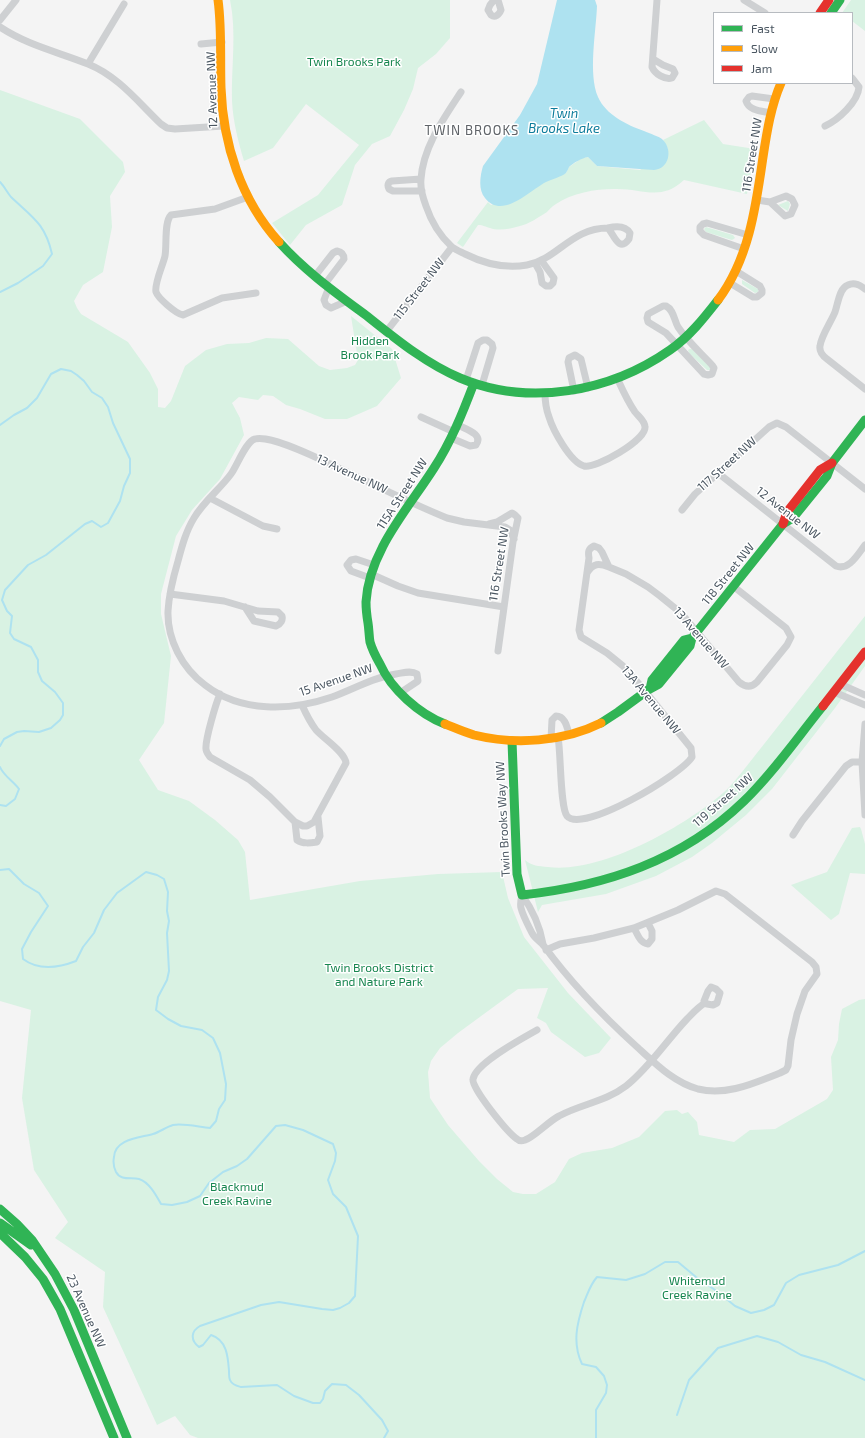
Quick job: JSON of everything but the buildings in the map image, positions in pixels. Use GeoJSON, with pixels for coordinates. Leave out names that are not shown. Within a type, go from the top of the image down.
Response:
{"type":"FeatureCollection","features":[{"type":"Feature","properties":{"kind":"street"},"geometry":{"type":"LineString","coordinates":[[0,20],[16,0]]}},
{"type":"Feature","properties":{"kind":"street","name":"12 Avenue NW"},"geometry":{"type":"LineString","coordinates":[[218,0],[221,16],[221,84],[224,126],[233,162],[248,197],[268,231],[288,254],[327,286],[386,332],[432,364],[474,383],[511,392],[527,394],[545,393]]}},
{"type":"Feature","properties":{"kind":"street"},"geometry":{"type":"LineString","coordinates":[[494,0],[488,10],[491,15],[495,16],[498,15],[501,10],[498,0]]}},
{"type":"Feature","properties":{"kind":"street"},"geometry":{"type":"LineString","coordinates":[[653,59],[657,0]]}},
{"type":"Feature","properties":{"kind":"street"},"geometry":{"type":"LineString","coordinates":[[744,0],[763,12]]}},
{"type":"Feature","properties":{"kind":"street"},"geometry":{"type":"LineString","coordinates":[[821,12],[829,0]]}},
{"type":"Feature","properties":{"kind":"street"},"geometry":{"type":"LineString","coordinates":[[832,12],[840,0]]}},
{"type":"Feature","properties":{"kind":"street"},"geometry":{"type":"LineString","coordinates":[[88,64],[124,4]]}},
{"type":"Feature","properties":{"kind":"street"},"geometry":{"type":"LineString","coordinates":[[0,27],[26,42],[88,64],[105,73],[120,83],[161,124],[167,128],[175,129],[224,126]]}},
{"type":"Feature","properties":{"kind":"street","name":"12 Avenue NW"},"geometry":{"type":"LineString","coordinates":[[201,44],[222,42]]}},
{"type":"Feature","properties":{"kind":"street"},"geometry":{"type":"LineString","coordinates":[[825,126],[834,122],[840,117],[857,96],[859,87],[853,79]]}},
{"type":"Feature","properties":{"kind":"street","name":"116 Street NW"},"geometry":{"type":"LineString","coordinates":[[545,393],[574,391],[618,380],[651,363],[677,345],[712,309],[730,283],[744,249],[756,200],[774,99],[781,84]]}},
{"type":"Feature","properties":{"kind":"street"},"geometry":{"type":"LineString","coordinates":[[461,92],[432,141],[421,179],[422,191],[428,213],[436,227],[452,247],[497,266],[517,266],[538,261],[580,234],[592,229],[608,228]]}},
{"type":"Feature","properties":{"kind":"street","name":"116 Street NW"},"geometry":{"type":"LineString","coordinates":[[771,113],[751,108],[748,106],[746,101],[752,96],[774,99]]}},
{"type":"Feature","properties":{"kind":"street"},"geometry":{"type":"LineString","coordinates":[[421,179],[392,181],[389,182],[388,189],[393,191],[422,191]]}},
{"type":"Feature","properties":{"kind":"street"},"geometry":{"type":"LineString","coordinates":[[248,197],[215,209],[171,215],[167,221],[164,258],[155,288],[160,298],[176,313],[183,315],[222,298],[256,293]]}},
{"type":"Feature","properties":{"kind":"street","name":"116 Street NW"},"geometry":{"type":"LineString","coordinates":[[756,200],[770,202]]}},
{"type":"Feature","properties":{"kind":"street"},"geometry":{"type":"LineString","coordinates":[[744,249],[704,235],[701,233],[700,227],[703,224],[707,224],[748,235]]}},
{"type":"Feature","properties":{"kind":"street","name":"115 Street NW"},"geometry":{"type":"LineString","coordinates":[[386,332],[452,247]]}},
{"type":"Feature","properties":{"kind":"street"},"geometry":{"type":"LineString","coordinates":[[315,276],[333,253],[337,251],[341,252],[344,255],[344,259],[327,286],[324,300],[326,305],[331,308],[347,301]]}},
{"type":"Feature","properties":{"kind":"street"},"geometry":{"type":"LineString","coordinates":[[730,283],[755,297],[759,297],[762,294],[760,286],[736,271]]}},
{"type":"Feature","properties":{"kind":"street"},"geometry":{"type":"LineString","coordinates":[[865,289],[855,284],[844,287],[833,316],[821,341],[820,350],[827,359],[865,389]]}},
{"type":"Feature","properties":{"kind":"street"},"geometry":{"type":"LineString","coordinates":[[662,306],[668,306],[672,310],[676,323],[686,337],[712,365],[714,368],[712,374],[704,374],[664,331],[648,322],[648,314],[662,306]]}},
{"type":"Feature","properties":{"kind":"street"},"geometry":{"type":"LineString","coordinates":[[483,340],[487,340],[492,344],[493,348],[474,383],[478,343],[483,340]]}},
{"type":"Feature","properties":{"kind":"street"},"geometry":{"type":"LineString","coordinates":[[574,391],[568,362],[570,358],[575,355],[581,359],[588,388]]}},
{"type":"Feature","properties":{"kind":"street"},"geometry":{"type":"LineString","coordinates":[[545,393],[548,413],[556,433],[570,454],[582,465],[593,466],[632,443],[644,430],[644,424],[631,406],[618,380]]}},
{"type":"Feature","properties":{"kind":"street","name":"115A Street NW"},"geometry":{"type":"LineString","coordinates":[[386,676],[372,649],[368,632],[366,602],[370,576],[382,546],[435,466],[454,431],[474,383]]}},
{"type":"Feature","properties":{"kind":"street"},"geometry":{"type":"LineString","coordinates":[[421,417],[454,431]]}},
{"type":"Feature","properties":{"kind":"street","name":"118 Street NW"},"geometry":{"type":"LineString","coordinates":[[512,741],[555,738],[584,730],[605,721],[658,685],[690,646],[694,634],[782,524],[793,518],[827,476],[832,463],[865,420]]}},
{"type":"Feature","properties":{"kind":"street","name":"117 Street NW"},"geometry":{"type":"LineString","coordinates":[[682,510],[695,494],[769,427],[777,423],[786,427],[832,463]]}},
{"type":"Feature","properties":{"kind":"street","name":"13 Avenue NW"},"geometry":{"type":"LineString","coordinates":[[210,498],[232,473],[248,443],[253,439],[261,438],[292,447],[447,518],[464,522],[505,527],[510,530],[514,539]]}},
{"type":"Feature","properties":{"kind":"street"},"geometry":{"type":"LineString","coordinates":[[832,463],[865,489]]}},
{"type":"Feature","properties":{"kind":"street","name":"12 Avenue NW"},"geometry":{"type":"LineString","coordinates":[[718,473],[833,565],[844,568],[865,545]]}},
{"type":"Feature","properties":{"kind":"street"},"geometry":{"type":"LineString","coordinates":[[245,607],[254,621],[276,626],[282,621],[282,616],[280,613],[263,612],[224,601],[170,594],[186,534],[194,518],[210,498],[262,526],[277,529]]}},
{"type":"Feature","properties":{"kind":"street","name":"116 Street NW"},"geometry":{"type":"LineString","coordinates":[[485,525],[497,522],[510,514],[517,516],[518,520],[515,528],[498,652]]}},
{"type":"Feature","properties":{"kind":"street"},"geometry":{"type":"LineString","coordinates":[[587,574],[588,553],[594,546],[599,548],[609,567]]}},
{"type":"Feature","properties":{"kind":"street"},"geometry":{"type":"LineString","coordinates":[[374,565],[356,559],[351,560],[348,563],[348,567],[351,571],[426,595],[504,607]]}},
{"type":"Feature","properties":{"kind":"street","name":"13 Avenue NW"},"geometry":{"type":"LineString","coordinates":[[587,574],[592,567],[597,564],[609,567],[636,579],[681,613],[694,634],[739,682],[750,687],[757,682],[787,645],[791,637],[786,628],[733,586]]}},
{"type":"Feature","properties":{"kind":"street","name":"13A Avenue NW"},"geometry":{"type":"LineString","coordinates":[[555,738],[564,804],[566,814],[570,819],[581,820],[607,811],[641,795],[667,779],[688,763],[692,757],[691,748],[648,691],[618,662],[581,637],[580,630],[587,574]]}},
{"type":"Feature","properties":{"kind":"street","name":"15 Avenue NW"},"geometry":{"type":"LineString","coordinates":[[170,594],[168,622],[175,647],[185,664],[202,683],[220,694],[238,701],[260,706],[280,708],[302,705],[331,697],[377,678],[412,672],[417,674],[418,681],[400,693]]}},
{"type":"Feature","properties":{"kind":"street","name":"119 Street NW"},"geometry":{"type":"LineString","coordinates":[[522,895],[573,888],[614,878],[649,865],[683,847],[711,829],[737,807],[764,780],[865,652]]}},
{"type":"Feature","properties":{"kind":"street","name":"15 Avenue NW"},"geometry":{"type":"LineString","coordinates":[[386,676],[400,693],[416,708],[441,723],[485,737],[512,741]]}},
{"type":"Feature","properties":{"kind":"street"},"geometry":{"type":"LineString","coordinates":[[840,684],[865,695]]}},
{"type":"Feature","properties":{"kind":"street"},"geometry":{"type":"LineString","coordinates":[[834,692],[865,705]]}},
{"type":"Feature","properties":{"kind":"street"},"geometry":{"type":"LineString","coordinates":[[220,694],[216,703],[205,748],[207,753],[210,757],[254,784],[296,822],[303,826],[307,826],[314,822],[318,817],[346,763],[346,760],[342,754],[312,725],[302,705]]}},
{"type":"Feature","properties":{"kind":"street"},"geometry":{"type":"LineString","coordinates":[[555,738],[552,720],[556,716],[560,716],[563,719],[569,734]]}},
{"type":"Feature","properties":{"kind":"street"},"geometry":{"type":"LineString","coordinates":[[865,724],[862,762],[865,815]]}},
{"type":"Feature","properties":{"kind":"street","name":"Twin Brooks Way NW"},"geometry":{"type":"LineString","coordinates":[[512,741],[517,874],[522,895]]}},
{"type":"Feature","properties":{"kind":"street"},"geometry":{"type":"LineString","coordinates":[[793,835],[802,821],[846,766],[852,762],[862,762]]}},
{"type":"Feature","properties":{"kind":"street"},"geometry":{"type":"LineString","coordinates":[[296,822],[297,840],[307,843],[317,842],[320,836],[318,817]]}},
{"type":"Feature","properties":{"kind":"street"},"geometry":{"type":"LineString","coordinates":[[522,895],[529,904],[545,947],[562,970],[594,1006],[668,1075],[698,1089],[713,1091],[729,1090],[743,1087],[784,1072],[789,1062],[793,1033],[800,1005],[805,991],[816,976],[817,971],[815,964],[725,894],[718,891],[713,891],[678,910],[634,928],[594,938],[545,947]]}},
{"type":"Feature","properties":{"kind":"street"},"geometry":{"type":"LineString","coordinates":[[634,928],[641,941],[648,944],[652,940],[652,932],[648,923]]}},
{"type":"Feature","properties":{"kind":"street"},"geometry":{"type":"LineString","coordinates":[[537,1030],[495,1056],[476,1073],[473,1078],[473,1085],[511,1134],[519,1140],[525,1141],[552,1120],[568,1111],[592,1104],[618,1091],[632,1081],[676,1031],[705,1003]]}},
{"type":"Feature","properties":{"kind":"street","name":"23 Avenue NW"},"geometry":{"type":"LineString","coordinates":[[0,1209],[20,1227],[39,1248],[54,1271],[71,1302],[127,1438]]}},
{"type":"Feature","properties":{"kind":"street"},"geometry":{"type":"LineString","coordinates":[[0,1222],[24,1241],[39,1248]]}},
{"type":"Feature","properties":{"kind":"street","name":"23 Avenue NW"},"geometry":{"type":"LineString","coordinates":[[0,1233],[20,1252],[38,1273],[60,1308],[114,1438]]}},
{"type":"Feature","properties":{"kind":"green space","name":"Twin Brooks Park"},"geometry":{"type":"Polygon","coordinates":[[[230,0],[450,0],[450,38],[436,54],[418,68],[413,89],[390,136],[372,144],[355,165],[342,205],[306,225],[290,245],[272,223],[318,195],[359,145],[306,104],[273,148],[244,161],[236,131],[232,101],[233,25],[230,0]]]}},
{"type":"Feature","properties":{"kind":"green space"},"geometry":{"type":"Polygon","coordinates":[[[851,0],[865,0],[865,31],[853,22],[853,12],[843,12],[851,0]]]}},
{"type":"Feature","properties":{"kind":"green space"},"geometry":{"type":"Polygon","coordinates":[[[0,90],[80,119],[123,162],[125,172],[110,196],[112,227],[103,272],[83,285],[74,301],[81,314],[128,342],[150,373],[158,389],[158,407],[165,408],[171,401],[185,366],[206,350],[227,344],[249,343],[266,338],[288,339],[319,366],[330,370],[347,368],[355,365],[358,360],[351,316],[392,349],[401,378],[377,406],[347,419],[325,419],[286,405],[273,396],[263,395],[258,400],[239,397],[232,403],[240,418],[244,435],[220,479],[192,510],[176,536],[161,594],[161,614],[171,656],[164,723],[139,760],[158,790],[189,801],[215,820],[238,840],[245,852],[250,900],[360,881],[438,874],[502,872],[508,898],[524,937],[568,993],[611,1038],[599,1053],[585,1057],[551,1032],[546,1023],[537,1018],[548,988],[518,989],[458,1033],[440,1048],[431,1061],[428,1072],[430,1098],[448,1125],[479,1161],[513,1192],[536,1194],[555,1182],[569,1159],[582,1153],[612,1148],[639,1137],[665,1111],[677,1110],[682,1114],[688,1112],[697,1122],[699,1135],[734,1142],[750,1130],[775,1129],[827,1099],[833,1090],[831,1057],[838,1040],[842,1009],[859,1000],[865,999],[865,1438],[198,1438],[190,1435],[175,1416],[157,1425],[103,1307],[105,1272],[55,1238],[68,1222],[34,1170],[22,1098],[31,1010],[0,1001],[0,90]]]}},
{"type":"Feature","properties":{"kind":"green space"},"geometry":{"type":"Polygon","coordinates":[[[704,120],[723,144],[755,149],[747,194],[684,180],[676,187],[667,191],[659,192],[624,189],[592,191],[576,194],[562,200],[534,220],[513,228],[493,229],[478,225],[463,247],[457,243],[488,202],[491,205],[529,192],[546,181],[566,173],[569,167],[582,158],[588,157],[597,166],[640,170],[668,149],[663,140],[704,120]]]}},
{"type":"Feature","properties":{"kind":"green space"},"geometry":{"type":"Polygon","coordinates":[[[788,201],[790,204],[788,211],[778,205],[788,201]]]}},
{"type":"Feature","properties":{"kind":"green space"},"geometry":{"type":"Polygon","coordinates":[[[706,227],[733,235],[735,238],[732,240],[706,232],[704,229],[706,227]]]}},
{"type":"Feature","properties":{"kind":"green space"},"geometry":{"type":"Polygon","coordinates":[[[742,280],[758,289],[758,292],[755,293],[742,284],[742,280]]]}},
{"type":"Feature","properties":{"kind":"green space"},"geometry":{"type":"Polygon","coordinates":[[[692,349],[710,367],[710,370],[707,370],[689,353],[688,350],[692,349]]]}},
{"type":"Feature","properties":{"kind":"green space"},"geometry":{"type":"Polygon","coordinates":[[[865,616],[865,666],[835,708],[772,789],[746,815],[712,843],[692,857],[656,876],[606,894],[542,905],[538,912],[525,860],[533,865],[548,867],[569,867],[592,863],[616,856],[687,820],[726,791],[733,783],[865,616]]]}},
{"type":"Feature","properties":{"kind":"green space"},"geometry":{"type":"Polygon","coordinates":[[[860,827],[865,844],[865,874],[850,873],[839,914],[831,920],[791,885],[827,872],[852,828],[860,827]]]}},
{"type":"Feature","properties":{"kind":"water","name":"Twin Brooks Lake"},"geometry":{"type":"Polygon","coordinates":[[[557,0],[595,0],[597,6],[593,53],[593,77],[598,97],[606,109],[618,118],[631,126],[657,136],[663,140],[668,149],[668,158],[663,166],[654,170],[597,166],[588,157],[571,165],[566,173],[546,182],[516,202],[499,206],[492,204],[485,198],[480,187],[480,178],[483,166],[520,115],[537,84],[557,0]]]}},
{"type":"Feature","properties":{"kind":"waterway"},"geometry":{"type":"LineString","coordinates":[[0,182],[11,197],[37,221],[46,235],[52,254],[43,266],[18,283],[0,292]]}},
{"type":"Feature","properties":{"kind":"waterway"},"geometry":{"type":"LineString","coordinates":[[0,425],[27,408],[37,398],[51,374],[61,369],[71,371],[84,381],[92,392],[102,398],[108,407],[113,423],[130,459],[130,473],[124,486],[120,501],[108,523],[101,527],[92,521],[85,524],[46,555],[28,565],[5,590],[2,600],[7,611],[12,616],[10,633],[14,639],[31,647],[38,660],[38,672],[42,681],[55,692],[63,703],[63,715],[51,728],[39,732],[17,732],[4,739],[0,746]]}},
{"type":"Feature","properties":{"kind":"waterway"},"geometry":{"type":"LineString","coordinates":[[0,767],[19,789],[15,799],[6,806],[0,805]]}},
{"type":"Feature","properties":{"kind":"waterway"},"geometry":{"type":"LineString","coordinates":[[0,870],[9,869],[24,884],[39,893],[48,906],[22,949],[23,959],[29,963],[42,967],[56,967],[76,961],[83,947],[94,933],[104,910],[117,893],[146,872],[164,879],[168,892],[167,911],[169,921],[167,933],[169,971],[167,980],[158,997],[156,1010],[181,1026],[202,1030],[213,1038],[220,1053],[226,1084],[225,1100],[219,1109],[216,1121],[210,1128],[173,1125],[156,1133],[135,1138],[123,1143],[115,1151],[115,1170],[121,1177],[139,1179],[143,1181],[152,1189],[161,1204],[172,1205],[187,1202],[200,1196],[209,1183],[223,1172],[237,1166],[247,1159],[276,1126],[285,1125],[303,1130],[333,1144],[336,1153],[335,1161],[328,1180],[333,1194],[346,1207],[358,1236],[355,1296],[349,1303],[333,1310],[279,1302],[261,1305],[200,1326],[193,1333],[193,1339],[199,1347],[203,1345],[211,1335],[216,1337],[226,1350],[230,1379],[232,1383],[241,1387],[277,1385],[294,1396],[313,1403],[320,1403],[323,1399],[325,1391],[332,1384],[346,1385],[359,1395],[382,1420],[388,1431],[384,1438]]}},
{"type":"Feature","properties":{"kind":"waterway"},"geometry":{"type":"LineString","coordinates":[[596,1438],[596,1410],[606,1393],[607,1385],[604,1376],[596,1367],[582,1364],[576,1341],[579,1318],[584,1302],[597,1277],[626,1280],[645,1274],[665,1262],[678,1262],[735,1306],[751,1313],[764,1310],[774,1305],[786,1283],[799,1275],[838,1265],[865,1251]]}},
{"type":"Feature","properties":{"kind":"waterway"},"geometry":{"type":"LineString","coordinates":[[677,1415],[689,1380],[718,1348],[757,1336],[778,1342],[801,1355],[825,1362],[865,1380]]}},
{"type":"Feature","properties":{"kind":"traffic: fast"},"geometry":{"type":"LineString","coordinates":[[832,12],[840,0]]}},
{"type":"Feature","properties":{"kind":"traffic: fast"},"geometry":{"type":"LineString","coordinates":[[279,242],[299,263],[321,281],[423,358],[460,378],[486,387],[513,392],[541,393],[568,391],[595,385],[622,376],[647,364],[677,345],[696,327],[718,300]]}},
{"type":"Feature","properties":{"kind":"traffic: fast"},"geometry":{"type":"LineString","coordinates":[[445,724],[425,714],[407,700],[391,683],[374,653],[370,642],[366,602],[374,565],[382,548],[391,531],[446,448],[474,383]]}},
{"type":"Feature","properties":{"kind":"traffic: fast"},"geometry":{"type":"LineString","coordinates":[[601,723],[659,684],[690,646],[692,638],[783,524],[793,518],[827,476],[832,463],[865,420]]}},
{"type":"Feature","properties":{"kind":"traffic: fast"},"geometry":{"type":"LineString","coordinates":[[650,689],[652,680],[684,640],[692,638]]}},
{"type":"Feature","properties":{"kind":"traffic: fast"},"geometry":{"type":"LineString","coordinates":[[512,741],[517,874],[522,895],[553,891],[612,877],[641,867],[668,855],[695,840],[720,822],[755,790],[823,706]]}},
{"type":"Feature","properties":{"kind":"traffic: fast"},"geometry":{"type":"LineString","coordinates":[[0,1209],[32,1240],[55,1274],[74,1310],[127,1438]]}},
{"type":"Feature","properties":{"kind":"traffic: fast"},"geometry":{"type":"LineString","coordinates":[[0,1223],[31,1245]]}},
{"type":"Feature","properties":{"kind":"traffic: fast"},"geometry":{"type":"LineString","coordinates":[[0,1233],[25,1257],[43,1279],[60,1309],[114,1438]]}},
{"type":"Feature","properties":{"kind":"traffic: slow"},"geometry":{"type":"LineString","coordinates":[[218,0],[220,22],[221,88],[230,150],[244,190],[266,226],[279,242]]}},
{"type":"Feature","properties":{"kind":"traffic: slow"},"geometry":{"type":"LineString","coordinates":[[718,300],[729,284],[750,232],[770,119],[781,84]]}},
{"type":"Feature","properties":{"kind":"traffic: slow"},"geometry":{"type":"LineString","coordinates":[[445,724],[474,735],[522,741],[555,738],[601,723]]}},
{"type":"Feature","properties":{"kind":"traffic: jam"},"geometry":{"type":"LineString","coordinates":[[821,12],[829,0]]}},
{"type":"Feature","properties":{"kind":"traffic: jam"},"geometry":{"type":"LineString","coordinates":[[783,524],[787,512],[820,470],[832,463]]}},
{"type":"Feature","properties":{"kind":"traffic: jam"},"geometry":{"type":"LineString","coordinates":[[823,706],[865,652]]}},
{"type":"Feature","properties":{"kind":"district","name":"TWIN BROOKS"},"geometry":{"type":"Point","coordinates":[472,131]}},
{"type":"Feature","properties":{"kind":"park label","name":"Hidden Brook Park"},"geometry":{"type":"Point","coordinates":[370,348]}},
{"type":"Feature","properties":{"kind":"park label","name":"Twin Brooks District and Nature Park"},"geometry":{"type":"Point","coordinates":[379,975]}},
{"type":"Feature","properties":{"kind":"park label","name":"Blackmud Creek Ravine"},"geometry":{"type":"Point","coordinates":[237,1194]}},
{"type":"Feature","properties":{"kind":"park label","name":"Whitemud Creek Ravine"},"geometry":{"type":"Point","coordinates":[697,1288]}}]}
